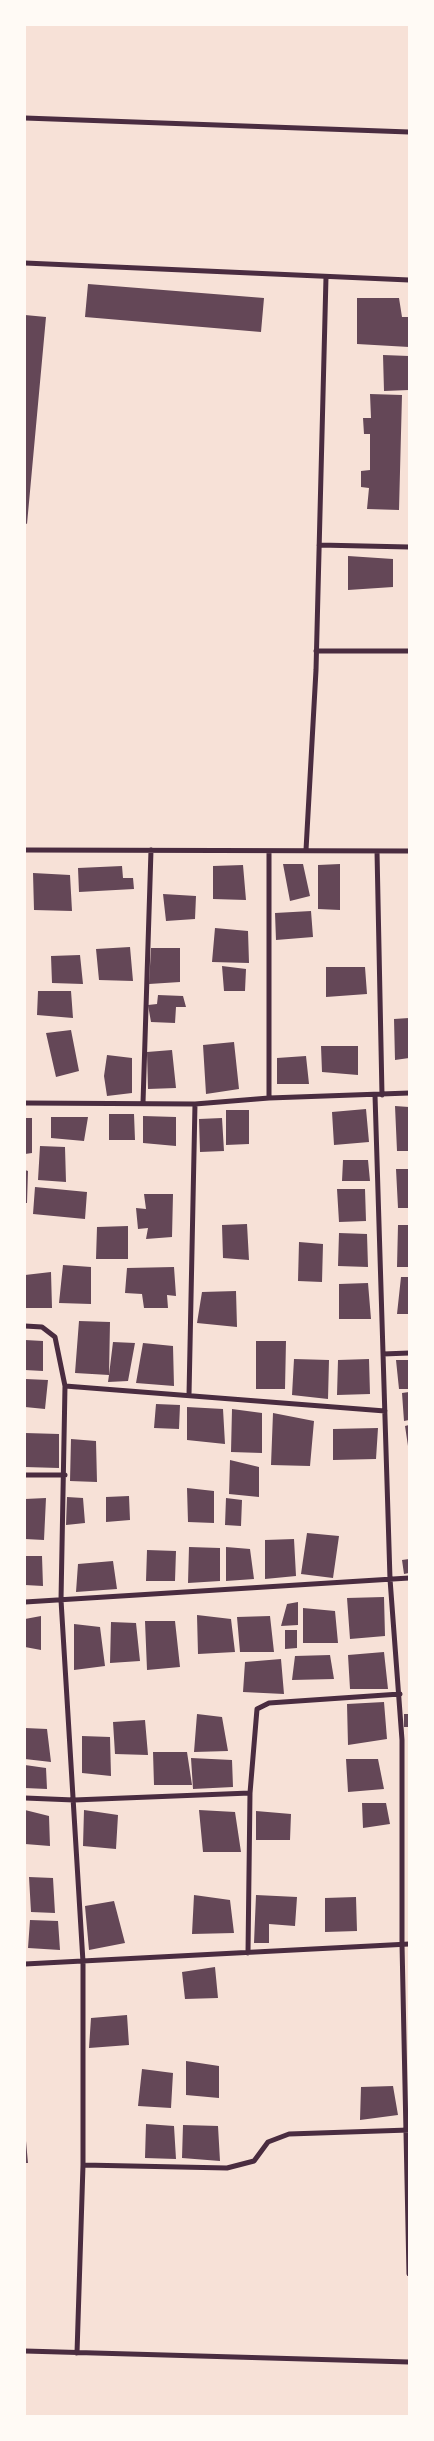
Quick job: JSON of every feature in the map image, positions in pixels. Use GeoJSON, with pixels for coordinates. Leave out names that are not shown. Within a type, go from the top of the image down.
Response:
{"type":"FeatureCollection","features":[{"type":"Feature","properties":{"kind":"street"},"geometry":{"type":"LineString","coordinates":[[25,118],[409,132]]}},
{"type":"Feature","properties":{"kind":"street"},"geometry":{"type":"LineString","coordinates":[[25,263],[409,280]]}},
{"type":"Feature","properties":{"kind":"street"},"geometry":{"type":"LineString","coordinates":[[306,850],[316,651],[326,277]]}},
{"type":"Feature","properties":{"kind":"street"},"geometry":{"type":"LineString","coordinates":[[319,545],[409,546]]}},
{"type":"Feature","properties":{"kind":"street"},"geometry":{"type":"LineString","coordinates":[[316,651],[409,651]]}},
{"type":"Feature","properties":{"kind":"street"},"geometry":{"type":"LineString","coordinates":[[25,850],[409,851]]}},
{"type":"Feature","properties":{"kind":"street"},"geometry":{"type":"LineString","coordinates":[[143,1103],[151,850]]}},
{"type":"Feature","properties":{"kind":"street"},"geometry":{"type":"LineString","coordinates":[[269,851],[269,1098]]}},
{"type":"Feature","properties":{"kind":"street"},"geometry":{"type":"LineString","coordinates":[[377,851],[382,1095]]}},
{"type":"Feature","properties":{"kind":"street"},"geometry":{"type":"LineString","coordinates":[[25,1103],[195,1104],[269,1098],[409,1093]]}},
{"type":"Feature","properties":{"kind":"street"},"geometry":{"type":"LineString","coordinates":[[375,1095],[390,1579],[402,1740],[402,1944],[408,2130],[409,2274]]}},
{"type":"Feature","properties":{"kind":"street"},"geometry":{"type":"LineString","coordinates":[[189,1394],[195,1104]]}},
{"type":"Feature","properties":{"kind":"street"},"geometry":{"type":"LineString","coordinates":[[25,1326],[42,1327],[55,1337],[65,1386],[65,1475],[61,1600],[83,1962],[83,2165],[76,2352]]}},
{"type":"Feature","properties":{"kind":"street"},"geometry":{"type":"LineString","coordinates":[[383,1354],[409,1353]]}},
{"type":"Feature","properties":{"kind":"street"},"geometry":{"type":"LineString","coordinates":[[65,1386],[189,1394],[385,1411]]}},
{"type":"Feature","properties":{"kind":"street"},"geometry":{"type":"LineString","coordinates":[[25,1475],[65,1475]]}},
{"type":"Feature","properties":{"kind":"street"},"geometry":{"type":"LineString","coordinates":[[25,1602],[409,1578]]}},
{"type":"Feature","properties":{"kind":"street"},"geometry":{"type":"LineString","coordinates":[[248,1953],[250,1792],[257,1709],[269,1702],[400,1694]]}},
{"type":"Feature","properties":{"kind":"street"},"geometry":{"type":"LineString","coordinates":[[402,1740],[409,1740]]}},
{"type":"Feature","properties":{"kind":"street"},"geometry":{"type":"LineString","coordinates":[[25,1798],[74,1800],[250,1792]]}},
{"type":"Feature","properties":{"kind":"street"},"geometry":{"type":"LineString","coordinates":[[25,1964],[409,1944]]}},
{"type":"Feature","properties":{"kind":"street"},"geometry":{"type":"LineString","coordinates":[[83,2165],[226,2168],[254,2160],[268,2142],[290,2134],[408,2130]]}},
{"type":"Feature","properties":{"kind":"street"},"geometry":{"type":"LineString","coordinates":[[25,2351],[409,2362]]}},
{"type":"Feature","properties":{"kind":"building"},"geometry":{"type":"Polygon","coordinates":[[[88,284],[264,298],[261,332],[85,317],[88,284]]]}},
{"type":"Feature","properties":{"kind":"building"},"geometry":{"type":"Polygon","coordinates":[[[357,298],[399,298],[402,317],[409,317],[409,347],[357,344],[357,298]]]}},
{"type":"Feature","properties":{"kind":"building"},"geometry":{"type":"Polygon","coordinates":[[[25,315],[46,317],[27,524],[25,523],[25,315]]]}},
{"type":"Feature","properties":{"kind":"building"},"geometry":{"type":"Polygon","coordinates":[[[383,355],[409,356],[409,390],[384,391],[383,355]]]}},
{"type":"Feature","properties":{"kind":"building"},"geometry":{"type":"Polygon","coordinates":[[[370,394],[402,395],[399,510],[367,509],[369,488],[361,487],[361,471],[370,470],[370,434],[364,434],[363,418],[371,418],[370,394]]]}},
{"type":"Feature","properties":{"kind":"building"},"geometry":{"type":"Polygon","coordinates":[[[348,556],[393,559],[393,587],[348,590],[348,556]]]}},
{"type":"Feature","properties":{"kind":"building"},"geometry":{"type":"Polygon","coordinates":[[[283,864],[303,864],[310,896],[290,901],[283,864]]]}},
{"type":"Feature","properties":{"kind":"building"},"geometry":{"type":"Polygon","coordinates":[[[340,864],[340,910],[318,909],[318,865],[340,864]]]}},
{"type":"Feature","properties":{"kind":"building"},"geometry":{"type":"Polygon","coordinates":[[[243,865],[246,900],[213,899],[213,866],[243,865]]]}},
{"type":"Feature","properties":{"kind":"building"},"geometry":{"type":"Polygon","coordinates":[[[122,866],[123,878],[133,878],[134,889],[79,892],[78,868],[122,866]]]}},
{"type":"Feature","properties":{"kind":"building"},"geometry":{"type":"Polygon","coordinates":[[[33,873],[70,875],[72,911],[34,910],[33,873]]]}},
{"type":"Feature","properties":{"kind":"building"},"geometry":{"type":"Polygon","coordinates":[[[163,894],[196,896],[195,919],[166,921],[163,894]]]}},
{"type":"Feature","properties":{"kind":"building"},"geometry":{"type":"Polygon","coordinates":[[[311,911],[313,937],[276,940],[275,913],[311,911]]]}},
{"type":"Feature","properties":{"kind":"building"},"geometry":{"type":"Polygon","coordinates":[[[215,928],[248,931],[249,963],[212,962],[215,928]]]}},
{"type":"Feature","properties":{"kind":"building"},"geometry":{"type":"Polygon","coordinates":[[[130,947],[133,981],[99,980],[96,949],[130,947]]]}},
{"type":"Feature","properties":{"kind":"building"},"geometry":{"type":"Polygon","coordinates":[[[151,948],[180,948],[180,982],[149,984],[151,948]]]}},
{"type":"Feature","properties":{"kind":"building"},"geometry":{"type":"Polygon","coordinates":[[[80,955],[83,984],[52,983],[51,956],[80,955]]]}},
{"type":"Feature","properties":{"kind":"building"},"geometry":{"type":"Polygon","coordinates":[[[222,966],[246,969],[245,991],[224,991],[222,966]]]}},
{"type":"Feature","properties":{"kind":"building"},"geometry":{"type":"Polygon","coordinates":[[[326,967],[365,967],[367,994],[326,997],[326,967]]]}},
{"type":"Feature","properties":{"kind":"building"},"geometry":{"type":"Polygon","coordinates":[[[38,991],[71,991],[73,1018],[37,1015],[38,991]]]}},
{"type":"Feature","properties":{"kind":"building"},"geometry":{"type":"Polygon","coordinates":[[[158,995],[183,996],[186,1007],[176,1007],[175,1023],[151,1022],[148,1005],[157,1004],[158,995]]]}},
{"type":"Feature","properties":{"kind":"building"},"geometry":{"type":"Polygon","coordinates":[[[409,1018],[409,1058],[395,1060],[394,1019],[409,1018]]]}},
{"type":"Feature","properties":{"kind":"building"},"geometry":{"type":"Polygon","coordinates":[[[71,1030],[79,1071],[56,1077],[46,1033],[71,1030]]]}},
{"type":"Feature","properties":{"kind":"building"},"geometry":{"type":"Polygon","coordinates":[[[234,1042],[239,1089],[206,1094],[203,1045],[234,1042]]]}},
{"type":"Feature","properties":{"kind":"building"},"geometry":{"type":"Polygon","coordinates":[[[321,1046],[358,1046],[358,1075],[322,1072],[321,1046]]]}},
{"type":"Feature","properties":{"kind":"building"},"geometry":{"type":"Polygon","coordinates":[[[172,1050],[176,1088],[148,1089],[147,1052],[172,1050]]]}},
{"type":"Feature","properties":{"kind":"building"},"geometry":{"type":"Polygon","coordinates":[[[107,1055],[132,1058],[132,1093],[107,1096],[104,1076],[107,1055]]]}},
{"type":"Feature","properties":{"kind":"building"},"geometry":{"type":"Polygon","coordinates":[[[306,1056],[309,1084],[277,1084],[277,1058],[306,1056]]]}},
{"type":"Feature","properties":{"kind":"building"},"geometry":{"type":"Polygon","coordinates":[[[395,1106],[409,1107],[409,1151],[397,1151],[395,1106]]]}},
{"type":"Feature","properties":{"kind":"building"},"geometry":{"type":"Polygon","coordinates":[[[366,1109],[369,1142],[334,1145],[332,1112],[366,1109]]]}},
{"type":"Feature","properties":{"kind":"building"},"geometry":{"type":"Polygon","coordinates":[[[226,1110],[249,1110],[249,1144],[226,1145],[226,1110]]]}},
{"type":"Feature","properties":{"kind":"building"},"geometry":{"type":"Polygon","coordinates":[[[109,1114],[134,1114],[135,1140],[109,1140],[109,1114]]]}},
{"type":"Feature","properties":{"kind":"building"},"geometry":{"type":"Polygon","coordinates":[[[143,1116],[176,1117],[176,1146],[143,1143],[143,1116]]]}},
{"type":"Feature","properties":{"kind":"building"},"geometry":{"type":"Polygon","coordinates":[[[51,1117],[88,1117],[84,1141],[51,1138],[51,1117]]]}},
{"type":"Feature","properties":{"kind":"building"},"geometry":{"type":"Polygon","coordinates":[[[25,1118],[32,1118],[32,1153],[25,1154],[25,1118]]]}},
{"type":"Feature","properties":{"kind":"building"},"geometry":{"type":"Polygon","coordinates":[[[222,1118],[224,1151],[200,1152],[199,1119],[222,1118]]]}},
{"type":"Feature","properties":{"kind":"building"},"geometry":{"type":"Polygon","coordinates":[[[40,1146],[65,1147],[66,1182],[38,1180],[40,1146]]]}},
{"type":"Feature","properties":{"kind":"building"},"geometry":{"type":"Polygon","coordinates":[[[343,1160],[368,1160],[370,1181],[342,1181],[343,1160]]]}},
{"type":"Feature","properties":{"kind":"building"},"geometry":{"type":"Polygon","coordinates":[[[396,1169],[409,1169],[409,1208],[398,1208],[396,1169]]]}},
{"type":"Feature","properties":{"kind":"building"},"geometry":{"type":"Polygon","coordinates":[[[25,1170],[28,1171],[27,1203],[25,1203],[25,1170]]]}},
{"type":"Feature","properties":{"kind":"building"},"geometry":{"type":"Polygon","coordinates":[[[35,1187],[87,1192],[85,1219],[33,1214],[35,1187]]]}},
{"type":"Feature","properties":{"kind":"building"},"geometry":{"type":"Polygon","coordinates":[[[337,1189],[365,1189],[366,1221],[339,1222],[337,1189]]]}},
{"type":"Feature","properties":{"kind":"building"},"geometry":{"type":"Polygon","coordinates":[[[144,1194],[173,1194],[172,1237],[146,1239],[148,1228],[138,1229],[136,1208],[146,1209],[144,1194]]]}},
{"type":"Feature","properties":{"kind":"building"},"geometry":{"type":"Polygon","coordinates":[[[247,1224],[249,1260],[223,1258],[222,1225],[247,1224]]]}},
{"type":"Feature","properties":{"kind":"building"},"geometry":{"type":"Polygon","coordinates":[[[398,1225],[409,1225],[409,1267],[397,1267],[398,1225]]]}},
{"type":"Feature","properties":{"kind":"building"},"geometry":{"type":"Polygon","coordinates":[[[128,1226],[128,1259],[96,1259],[97,1227],[128,1226]]]}},
{"type":"Feature","properties":{"kind":"building"},"geometry":{"type":"Polygon","coordinates":[[[339,1233],[367,1234],[368,1267],[338,1266],[339,1233]]]}},
{"type":"Feature","properties":{"kind":"building"},"geometry":{"type":"Polygon","coordinates":[[[299,1242],[323,1244],[322,1282],[298,1281],[299,1242]]]}},
{"type":"Feature","properties":{"kind":"building"},"geometry":{"type":"Polygon","coordinates":[[[63,1265],[91,1267],[91,1304],[59,1303],[63,1265]]]}},
{"type":"Feature","properties":{"kind":"building"},"geometry":{"type":"Polygon","coordinates":[[[174,1267],[176,1296],[167,1295],[168,1308],[144,1308],[142,1294],[125,1293],[127,1268],[174,1267]]]}},
{"type":"Feature","properties":{"kind":"building"},"geometry":{"type":"Polygon","coordinates":[[[51,1272],[52,1308],[25,1308],[25,1275],[51,1272]]]}},
{"type":"Feature","properties":{"kind":"building"},"geometry":{"type":"Polygon","coordinates":[[[401,1277],[409,1277],[409,1314],[397,1314],[401,1277]]]}},
{"type":"Feature","properties":{"kind":"building"},"geometry":{"type":"Polygon","coordinates":[[[368,1283],[371,1319],[339,1319],[339,1284],[368,1283]]]}},
{"type":"Feature","properties":{"kind":"building"},"geometry":{"type":"Polygon","coordinates":[[[236,1291],[237,1327],[197,1323],[202,1292],[236,1291]]]}},
{"type":"Feature","properties":{"kind":"building"},"geometry":{"type":"Polygon","coordinates":[[[79,1321],[110,1322],[109,1375],[75,1373],[79,1321]]]}},
{"type":"Feature","properties":{"kind":"building"},"geometry":{"type":"Polygon","coordinates":[[[25,1340],[43,1341],[43,1371],[25,1370],[25,1340]]]}},
{"type":"Feature","properties":{"kind":"building"},"geometry":{"type":"Polygon","coordinates":[[[256,1341],[286,1341],[285,1389],[256,1389],[256,1341]]]}},
{"type":"Feature","properties":{"kind":"building"},"geometry":{"type":"Polygon","coordinates":[[[113,1342],[135,1343],[128,1381],[108,1382],[113,1342]]]}},
{"type":"Feature","properties":{"kind":"building"},"geometry":{"type":"Polygon","coordinates":[[[143,1343],[173,1346],[174,1386],[136,1383],[143,1343]]]}},
{"type":"Feature","properties":{"kind":"building"},"geometry":{"type":"Polygon","coordinates":[[[294,1359],[329,1360],[328,1399],[292,1395],[294,1359]]]}},
{"type":"Feature","properties":{"kind":"building"},"geometry":{"type":"Polygon","coordinates":[[[369,1359],[370,1394],[337,1395],[338,1360],[369,1359]]]}},
{"type":"Feature","properties":{"kind":"building"},"geometry":{"type":"Polygon","coordinates":[[[396,1360],[409,1360],[409,1389],[399,1389],[396,1360]]]}},
{"type":"Feature","properties":{"kind":"building"},"geometry":{"type":"Polygon","coordinates":[[[25,1379],[48,1380],[45,1409],[25,1407],[25,1379]]]}},
{"type":"Feature","properties":{"kind":"building"},"geometry":{"type":"Polygon","coordinates":[[[409,1392],[409,1420],[404,1421],[402,1393],[409,1392]]]}},
{"type":"Feature","properties":{"kind":"building"},"geometry":{"type":"Polygon","coordinates":[[[156,1404],[180,1405],[179,1429],[154,1428],[156,1404]]]}},
{"type":"Feature","properties":{"kind":"building"},"geometry":{"type":"Polygon","coordinates":[[[187,1407],[223,1409],[225,1444],[187,1440],[187,1407]]]}},
{"type":"Feature","properties":{"kind":"building"},"geometry":{"type":"Polygon","coordinates":[[[232,1409],[262,1413],[262,1453],[231,1452],[232,1409]]]}},
{"type":"Feature","properties":{"kind":"building"},"geometry":{"type":"Polygon","coordinates":[[[273,1413],[314,1421],[310,1466],[271,1465],[273,1413]]]}},
{"type":"Feature","properties":{"kind":"building"},"geometry":{"type":"Polygon","coordinates":[[[409,1425],[409,1446],[408,1446],[405,1426],[409,1425]]]}},
{"type":"Feature","properties":{"kind":"building"},"geometry":{"type":"Polygon","coordinates":[[[378,1428],[376,1459],[333,1460],[333,1429],[378,1428]]]}},
{"type":"Feature","properties":{"kind":"building"},"geometry":{"type":"Polygon","coordinates":[[[25,1433],[59,1434],[59,1468],[25,1467],[25,1433]]]}},
{"type":"Feature","properties":{"kind":"building"},"geometry":{"type":"Polygon","coordinates":[[[71,1439],[96,1441],[97,1482],[70,1481],[71,1439]]]}},
{"type":"Feature","properties":{"kind":"building"},"geometry":{"type":"Polygon","coordinates":[[[230,1460],[259,1467],[259,1497],[229,1494],[230,1460]]]}},
{"type":"Feature","properties":{"kind":"building"},"geometry":{"type":"Polygon","coordinates":[[[187,1488],[214,1491],[214,1523],[188,1522],[187,1488]]]}},
{"type":"Feature","properties":{"kind":"building"},"geometry":{"type":"Polygon","coordinates":[[[129,1496],[130,1520],[106,1522],[106,1497],[129,1496]]]}},
{"type":"Feature","properties":{"kind":"building"},"geometry":{"type":"Polygon","coordinates":[[[67,1497],[83,1498],[85,1523],[66,1525],[67,1497]]]}},
{"type":"Feature","properties":{"kind":"building"},"geometry":{"type":"Polygon","coordinates":[[[46,1498],[44,1540],[25,1539],[25,1499],[46,1498]]]}},
{"type":"Feature","properties":{"kind":"building"},"geometry":{"type":"Polygon","coordinates":[[[226,1498],[242,1500],[241,1526],[225,1525],[226,1498]]]}},
{"type":"Feature","properties":{"kind":"building"},"geometry":{"type":"Polygon","coordinates":[[[307,1533],[339,1536],[333,1578],[301,1574],[307,1533]]]}},
{"type":"Feature","properties":{"kind":"building"},"geometry":{"type":"Polygon","coordinates":[[[294,1539],[296,1576],[265,1579],[265,1540],[294,1539]]]}},
{"type":"Feature","properties":{"kind":"building"},"geometry":{"type":"Polygon","coordinates":[[[189,1547],[220,1548],[220,1581],[188,1583],[189,1547]]]}},
{"type":"Feature","properties":{"kind":"building"},"geometry":{"type":"Polygon","coordinates":[[[226,1547],[250,1549],[254,1579],[226,1581],[226,1547]]]}},
{"type":"Feature","properties":{"kind":"building"},"geometry":{"type":"Polygon","coordinates":[[[147,1550],[176,1551],[175,1581],[146,1581],[147,1550]]]}},
{"type":"Feature","properties":{"kind":"building"},"geometry":{"type":"Polygon","coordinates":[[[25,1556],[42,1556],[43,1586],[25,1585],[25,1556]]]}},
{"type":"Feature","properties":{"kind":"building"},"geometry":{"type":"Polygon","coordinates":[[[409,1559],[409,1573],[404,1574],[402,1560],[409,1559]]]}},
{"type":"Feature","properties":{"kind":"building"},"geometry":{"type":"Polygon","coordinates":[[[113,1561],[117,1589],[76,1592],[78,1564],[113,1561]]]}},
{"type":"Feature","properties":{"kind":"building"},"geometry":{"type":"Polygon","coordinates":[[[384,1597],[385,1636],[350,1639],[347,1598],[384,1597]]]}},
{"type":"Feature","properties":{"kind":"building"},"geometry":{"type":"Polygon","coordinates":[[[298,1602],[298,1625],[281,1626],[287,1604],[298,1602]]]}},
{"type":"Feature","properties":{"kind":"building"},"geometry":{"type":"Polygon","coordinates":[[[303,1608],[335,1611],[338,1643],[303,1643],[303,1608]]]}},
{"type":"Feature","properties":{"kind":"building"},"geometry":{"type":"Polygon","coordinates":[[[197,1615],[231,1619],[235,1652],[198,1654],[197,1615]]]}},
{"type":"Feature","properties":{"kind":"building"},"geometry":{"type":"Polygon","coordinates":[[[41,1616],[41,1650],[25,1647],[25,1619],[41,1616]]]}},
{"type":"Feature","properties":{"kind":"building"},"geometry":{"type":"Polygon","coordinates":[[[270,1616],[274,1652],[240,1652],[237,1617],[270,1616]]]}},
{"type":"Feature","properties":{"kind":"building"},"geometry":{"type":"Polygon","coordinates":[[[145,1621],[175,1621],[180,1667],[147,1670],[145,1621]]]}},
{"type":"Feature","properties":{"kind":"building"},"geometry":{"type":"Polygon","coordinates":[[[111,1622],[136,1623],[140,1661],[110,1663],[111,1622]]]}},
{"type":"Feature","properties":{"kind":"building"},"geometry":{"type":"Polygon","coordinates":[[[74,1624],[100,1627],[105,1666],[74,1670],[74,1624]]]}},
{"type":"Feature","properties":{"kind":"building"},"geometry":{"type":"Polygon","coordinates":[[[285,1630],[297,1630],[297,1648],[285,1649],[285,1630]]]}},
{"type":"Feature","properties":{"kind":"building"},"geometry":{"type":"Polygon","coordinates":[[[384,1652],[388,1689],[350,1689],[348,1655],[384,1652]]]}},
{"type":"Feature","properties":{"kind":"building"},"geometry":{"type":"Polygon","coordinates":[[[330,1655],[334,1679],[292,1680],[295,1656],[330,1655]]]}},
{"type":"Feature","properties":{"kind":"building"},"geometry":{"type":"Polygon","coordinates":[[[281,1659],[284,1694],[243,1692],[245,1662],[281,1659]]]}},
{"type":"Feature","properties":{"kind":"building"},"geometry":{"type":"Polygon","coordinates":[[[384,1702],[387,1739],[348,1745],[347,1704],[384,1702]]]}},
{"type":"Feature","properties":{"kind":"building"},"geometry":{"type":"Polygon","coordinates":[[[197,1714],[222,1717],[228,1751],[194,1752],[197,1714]]]}},
{"type":"Feature","properties":{"kind":"building"},"geometry":{"type":"Polygon","coordinates":[[[404,1714],[409,1714],[409,1727],[404,1727],[404,1714]]]}},
{"type":"Feature","properties":{"kind":"building"},"geometry":{"type":"Polygon","coordinates":[[[145,1720],[148,1755],[115,1754],[113,1722],[145,1720]]]}},
{"type":"Feature","properties":{"kind":"building"},"geometry":{"type":"Polygon","coordinates":[[[25,1728],[47,1729],[51,1762],[25,1759],[25,1728]]]}},
{"type":"Feature","properties":{"kind":"building"},"geometry":{"type":"Polygon","coordinates":[[[82,1736],[110,1737],[111,1776],[82,1773],[82,1736]]]}},
{"type":"Feature","properties":{"kind":"building"},"geometry":{"type":"Polygon","coordinates":[[[153,1752],[187,1752],[192,1785],[154,1785],[153,1752]]]}},
{"type":"Feature","properties":{"kind":"building"},"geometry":{"type":"Polygon","coordinates":[[[191,1758],[232,1760],[233,1787],[193,1789],[191,1758]]]}},
{"type":"Feature","properties":{"kind":"building"},"geometry":{"type":"Polygon","coordinates":[[[346,1759],[378,1759],[384,1789],[348,1792],[346,1759]]]}},
{"type":"Feature","properties":{"kind":"building"},"geometry":{"type":"Polygon","coordinates":[[[25,1765],[46,1768],[47,1789],[25,1788],[25,1765]]]}},
{"type":"Feature","properties":{"kind":"building"},"geometry":{"type":"Polygon","coordinates":[[[362,1803],[386,1803],[390,1824],[363,1828],[362,1803]]]}},
{"type":"Feature","properties":{"kind":"building"},"geometry":{"type":"Polygon","coordinates":[[[25,1810],[49,1816],[50,1846],[25,1844],[25,1810]]]}},
{"type":"Feature","properties":{"kind":"building"},"geometry":{"type":"Polygon","coordinates":[[[84,1810],[118,1815],[116,1849],[83,1846],[84,1810]]]}},
{"type":"Feature","properties":{"kind":"building"},"geometry":{"type":"Polygon","coordinates":[[[199,1810],[235,1812],[241,1852],[203,1852],[199,1810]]]}},
{"type":"Feature","properties":{"kind":"building"},"geometry":{"type":"Polygon","coordinates":[[[256,1811],[291,1814],[290,1840],[256,1840],[256,1811]]]}},
{"type":"Feature","properties":{"kind":"building"},"geometry":{"type":"Polygon","coordinates":[[[29,1877],[53,1878],[55,1913],[31,1912],[29,1877]]]}},
{"type":"Feature","properties":{"kind":"building"},"geometry":{"type":"Polygon","coordinates":[[[194,1895],[230,1900],[234,1933],[192,1934],[194,1895]]]}},
{"type":"Feature","properties":{"kind":"building"},"geometry":{"type":"Polygon","coordinates":[[[256,1895],[297,1897],[295,1926],[269,1924],[269,1943],[254,1943],[256,1895]]]}},
{"type":"Feature","properties":{"kind":"building"},"geometry":{"type":"Polygon","coordinates":[[[356,1897],[357,1931],[325,1932],[325,1898],[356,1897]]]}},
{"type":"Feature","properties":{"kind":"building"},"geometry":{"type":"Polygon","coordinates":[[[114,1901],[125,1943],[89,1950],[85,1906],[114,1901]]]}},
{"type":"Feature","properties":{"kind":"building"},"geometry":{"type":"Polygon","coordinates":[[[30,1920],[58,1921],[60,1950],[28,1948],[30,1920]]]}},
{"type":"Feature","properties":{"kind":"building"},"geometry":{"type":"Polygon","coordinates":[[[215,1967],[218,1998],[185,1999],[182,1972],[215,1967]]]}},
{"type":"Feature","properties":{"kind":"building"},"geometry":{"type":"Polygon","coordinates":[[[127,2015],[129,2045],[89,2048],[91,2018],[127,2015]]]}},
{"type":"Feature","properties":{"kind":"building"},"geometry":{"type":"Polygon","coordinates":[[[186,2061],[219,2066],[219,2098],[186,2095],[186,2061]]]}},
{"type":"Feature","properties":{"kind":"building"},"geometry":{"type":"Polygon","coordinates":[[[142,2069],[173,2073],[171,2108],[138,2106],[142,2069]]]}},
{"type":"Feature","properties":{"kind":"building"},"geometry":{"type":"Polygon","coordinates":[[[393,2086],[398,2115],[360,2120],[361,2087],[393,2086]]]}},
{"type":"Feature","properties":{"kind":"building"},"geometry":{"type":"Polygon","coordinates":[[[146,2124],[174,2126],[176,2159],[145,2158],[146,2124]]]}},
{"type":"Feature","properties":{"kind":"building"},"geometry":{"type":"Polygon","coordinates":[[[183,2125],[218,2126],[220,2161],[182,2158],[183,2125]]]}},
{"type":"Feature","properties":{"kind":"building"},"geometry":{"type":"Polygon","coordinates":[[[26,2141],[28,2163],[25,2163],[26,2141]]]}}]}
